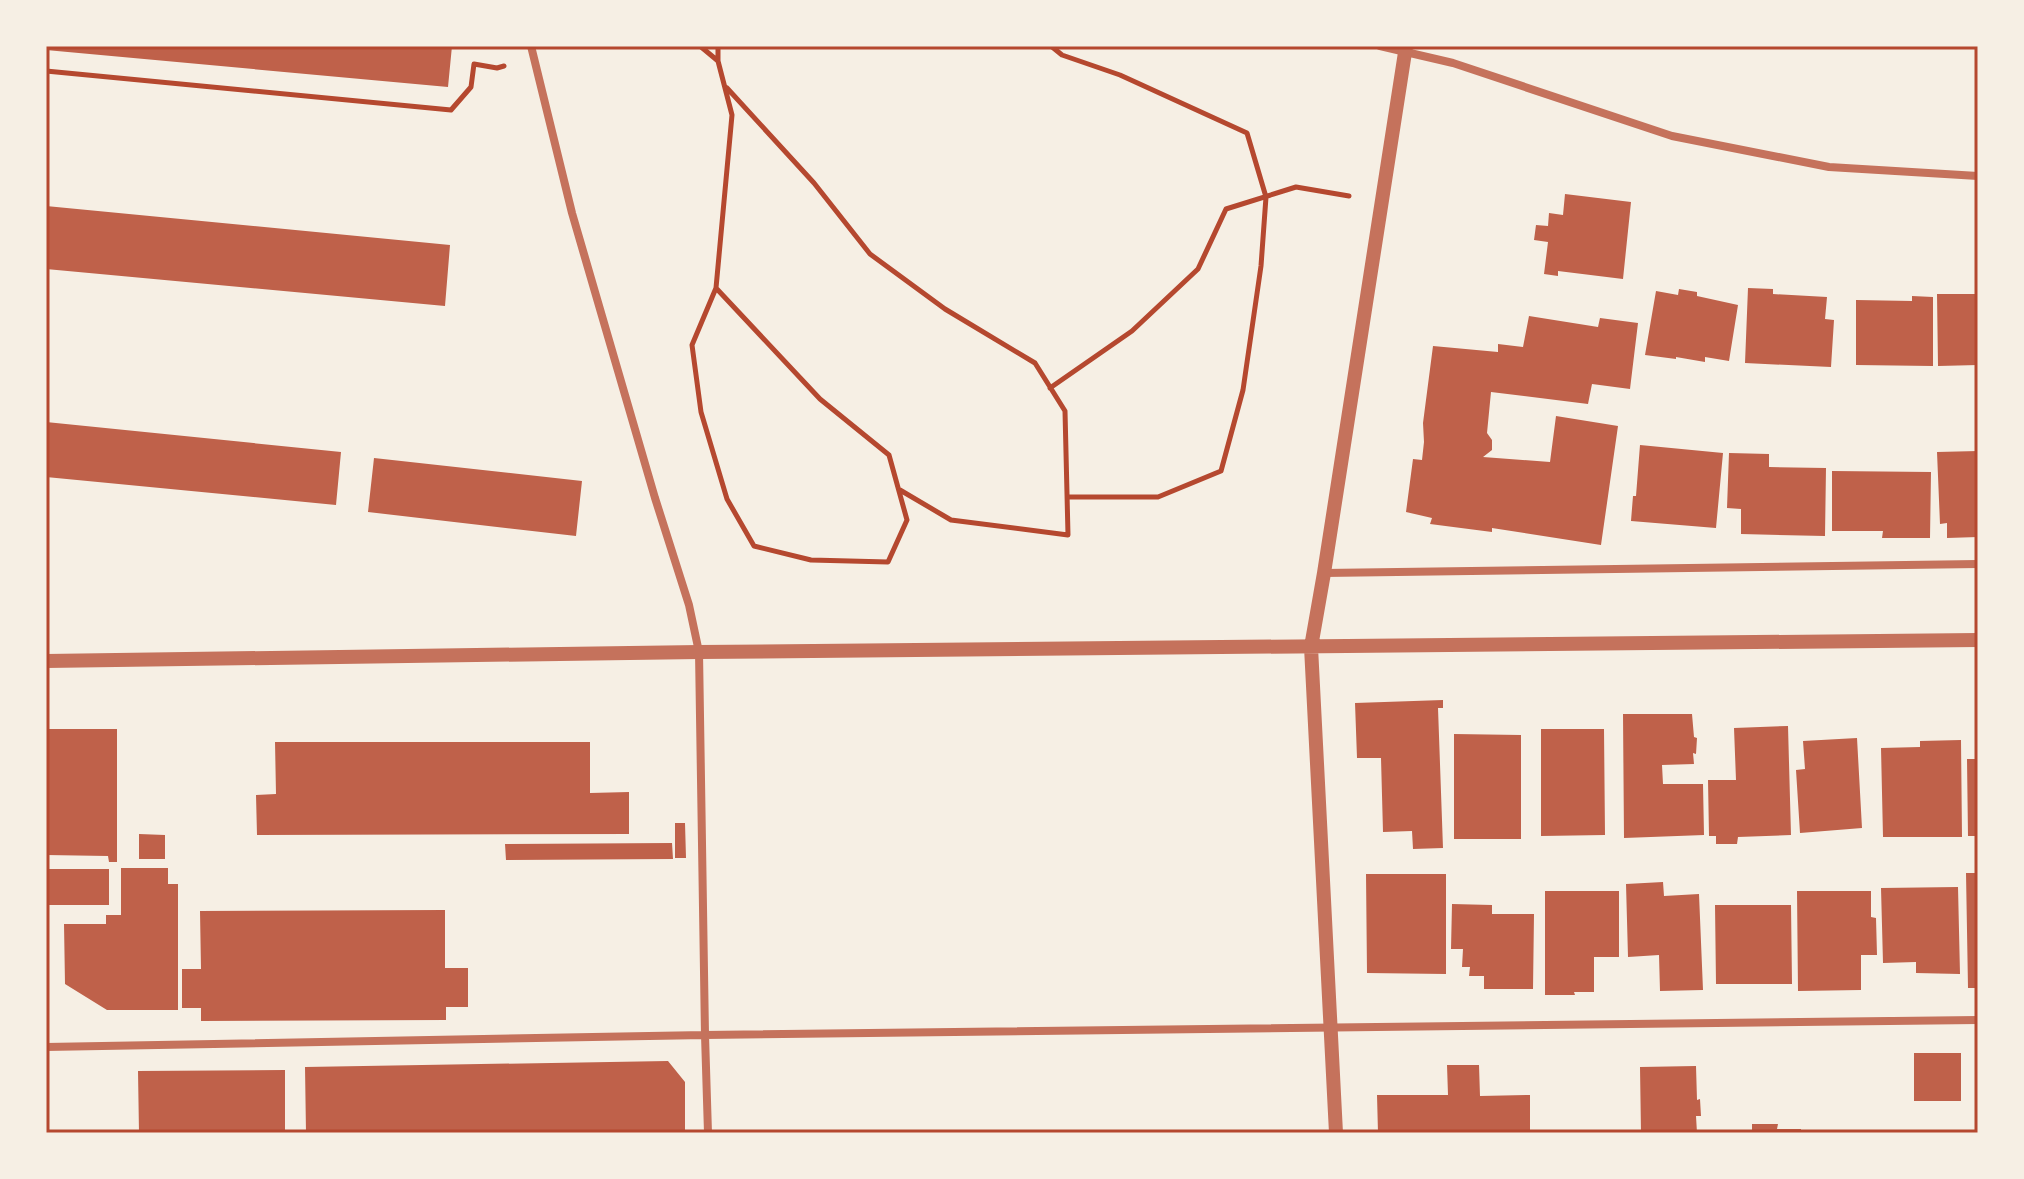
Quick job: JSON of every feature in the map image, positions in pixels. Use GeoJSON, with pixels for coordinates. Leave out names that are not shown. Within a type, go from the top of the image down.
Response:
{"type":"FeatureCollection","features":[{"type":"Feature","properties":{"kind":"street"},"geometry":{"type":"LineString","coordinates":[[531,46],[572,213],[689,605],[699,652],[708,1133]]}},
{"type":"Feature","properties":{"kind":"street"},"geometry":{"type":"LineString","coordinates":[[1380,46],[1405,48],[1672,136],[1829,167],[1978,176]]}},
{"type":"Feature","properties":{"kind":"street"},"geometry":{"type":"LineString","coordinates":[[1336,1133],[1311,647],[1405,48]]}},
{"type":"Feature","properties":{"kind":"street"},"geometry":{"type":"LineString","coordinates":[[1324,573],[1978,564]]}},
{"type":"Feature","properties":{"kind":"street"},"geometry":{"type":"LineString","coordinates":[[46,661],[1978,640]]}},
{"type":"Feature","properties":{"kind":"street"},"geometry":{"type":"LineString","coordinates":[[46,1047],[705,1035],[1978,1020]]}},
{"type":"Feature","properties":{"kind":"path"},"geometry":{"type":"LineString","coordinates":[[700,46],[718,61]]}},
{"type":"Feature","properties":{"kind":"path"},"geometry":{"type":"LineString","coordinates":[[716,288],[820,399],[889,455],[907,520],[888,562],[811,560],[754,546],[727,499],[701,412],[692,345],[716,288],[732,115],[718,61],[718,46]]}},
{"type":"Feature","properties":{"kind":"path"},"geometry":{"type":"LineString","coordinates":[[1051,46],[1062,55],[1120,75],[1247,133],[1266,197],[1261,266],[1243,390],[1221,471],[1158,497],[1068,497]]}},
{"type":"Feature","properties":{"kind":"path"},"geometry":{"type":"LineString","coordinates":[[46,71],[451,110],[471,87],[474,64],[497,68],[533,57]]}},
{"type":"Feature","properties":{"kind":"path"},"geometry":{"type":"LineString","coordinates":[[725,86],[814,183],[870,254],[945,309],[1035,363],[1065,411],[1068,535],[951,520],[899,490]]}},
{"type":"Feature","properties":{"kind":"path"},"geometry":{"type":"LineString","coordinates":[[1050,388],[1132,331],[1198,269],[1226,209],[1296,187],[1381,201]]}},
{"type":"Feature","properties":{"kind":"building"},"geometry":{"type":"Polygon","coordinates":[[[46,46],[452,46],[448,87],[46,50],[46,46]]]}},
{"type":"Feature","properties":{"kind":"building"},"geometry":{"type":"Polygon","coordinates":[[[1565,194],[1631,202],[1623,279],[1558,271],[1558,276],[1544,274],[1548,242],[1534,240],[1536,225],[1548,226],[1549,213],[1563,215],[1565,194]]]}},
{"type":"Feature","properties":{"kind":"building"},"geometry":{"type":"Polygon","coordinates":[[[46,206],[450,245],[445,306],[46,269],[46,206]]]}},
{"type":"Feature","properties":{"kind":"building"},"geometry":{"type":"Polygon","coordinates":[[[1748,288],[1773,289],[1773,294],[1827,297],[1825,319],[1834,320],[1831,367],[1745,363],[1748,288]]]}},
{"type":"Feature","properties":{"kind":"building"},"geometry":{"type":"Polygon","coordinates":[[[1679,289],[1738,305],[1729,361],[1705,357],[1705,362],[1645,355],[1656,291],[1678,295],[1679,289]]]}},
{"type":"Feature","properties":{"kind":"building"},"geometry":{"type":"Polygon","coordinates":[[[1937,294],[1978,294],[1978,365],[1938,366],[1937,294]]]}},
{"type":"Feature","properties":{"kind":"building"},"geometry":{"type":"Polygon","coordinates":[[[1912,296],[1933,297],[1933,366],[1856,365],[1856,300],[1912,301],[1912,296]]]}},
{"type":"Feature","properties":{"kind":"building"},"geometry":{"type":"Polygon","coordinates":[[[1529,316],[1598,327],[1600,318],[1638,323],[1630,389],[1592,384],[1588,404],[1491,392],[1487,433],[1492,440],[1492,450],[1483,457],[1550,462],[1556,416],[1618,426],[1601,545],[1492,528],[1492,532],[1430,524],[1432,518],[1406,512],[1413,459],[1422,460],[1423,423],[1433,346],[1498,352],[1498,344],[1523,347],[1529,316]]]}},
{"type":"Feature","properties":{"kind":"building"},"geometry":{"type":"Polygon","coordinates":[[[46,422],[341,452],[336,505],[46,477],[46,422]]]}},
{"type":"Feature","properties":{"kind":"building"},"geometry":{"type":"Polygon","coordinates":[[[1640,445],[1723,453],[1716,528],[1631,521],[1640,445]]]}},
{"type":"Feature","properties":{"kind":"building"},"geometry":{"type":"Polygon","coordinates":[[[1978,451],[1978,537],[1947,538],[1947,523],[1940,524],[1937,452],[1978,451]]]}},
{"type":"Feature","properties":{"kind":"building"},"geometry":{"type":"Polygon","coordinates":[[[1729,453],[1769,454],[1769,467],[1826,468],[1825,536],[1741,534],[1741,509],[1727,508],[1729,453]]]}},
{"type":"Feature","properties":{"kind":"building"},"geometry":{"type":"Polygon","coordinates":[[[374,458],[582,481],[576,536],[368,512],[374,458]]]}},
{"type":"Feature","properties":{"kind":"building"},"geometry":{"type":"Polygon","coordinates":[[[1832,471],[1931,472],[1930,538],[1882,538],[1883,531],[1832,531],[1832,471]]]}},
{"type":"Feature","properties":{"kind":"building"},"geometry":{"type":"Polygon","coordinates":[[[1443,700],[1443,708],[1438,708],[1443,848],[1413,849],[1412,831],[1383,832],[1381,758],[1357,758],[1355,703],[1443,700]]]}},
{"type":"Feature","properties":{"kind":"building"},"geometry":{"type":"Polygon","coordinates":[[[1623,714],[1692,714],[1694,737],[1697,738],[1694,764],[1662,765],[1663,784],[1703,784],[1704,835],[1624,838],[1623,714]]]}},
{"type":"Feature","properties":{"kind":"building"},"geometry":{"type":"Polygon","coordinates":[[[1788,726],[1791,835],[1738,837],[1737,844],[1716,844],[1716,836],[1709,836],[1708,780],[1736,780],[1734,728],[1788,726]]]}},
{"type":"Feature","properties":{"kind":"building"},"geometry":{"type":"Polygon","coordinates":[[[46,729],[117,729],[117,862],[109,862],[108,856],[46,855],[46,729]]]}},
{"type":"Feature","properties":{"kind":"building"},"geometry":{"type":"Polygon","coordinates":[[[1541,729],[1604,729],[1605,835],[1541,836],[1541,729]]]}},
{"type":"Feature","properties":{"kind":"building"},"geometry":{"type":"Polygon","coordinates":[[[1454,734],[1521,735],[1521,839],[1454,839],[1454,734]]]}},
{"type":"Feature","properties":{"kind":"building"},"geometry":{"type":"Polygon","coordinates":[[[1857,738],[1862,828],[1800,833],[1796,770],[1805,769],[1803,741],[1857,738]]]}},
{"type":"Feature","properties":{"kind":"building"},"geometry":{"type":"Polygon","coordinates":[[[1961,740],[1962,837],[1883,837],[1881,748],[1920,747],[1920,741],[1961,740]]]}},
{"type":"Feature","properties":{"kind":"building"},"geometry":{"type":"Polygon","coordinates":[[[275,742],[590,742],[590,793],[629,792],[629,834],[257,835],[256,795],[276,794],[275,742]]]}},
{"type":"Feature","properties":{"kind":"building"},"geometry":{"type":"Polygon","coordinates":[[[1967,759],[1978,759],[1978,836],[1968,836],[1967,759]]]}},
{"type":"Feature","properties":{"kind":"building"},"geometry":{"type":"Polygon","coordinates":[[[675,823],[685,823],[686,858],[675,858],[675,823]]]}},
{"type":"Feature","properties":{"kind":"building"},"geometry":{"type":"Polygon","coordinates":[[[139,834],[165,835],[165,859],[139,859],[139,834]]]}},
{"type":"Feature","properties":{"kind":"building"},"geometry":{"type":"Polygon","coordinates":[[[672,843],[673,859],[506,860],[505,844],[672,843]]]}},
{"type":"Feature","properties":{"kind":"building"},"geometry":{"type":"Polygon","coordinates":[[[121,868],[168,868],[168,884],[178,884],[178,1010],[107,1010],[65,984],[64,924],[106,924],[106,915],[121,915],[121,868]]]}},
{"type":"Feature","properties":{"kind":"building"},"geometry":{"type":"Polygon","coordinates":[[[46,869],[109,869],[109,905],[46,905],[46,869]]]}},
{"type":"Feature","properties":{"kind":"building"},"geometry":{"type":"Polygon","coordinates":[[[1966,873],[1978,873],[1978,988],[1968,988],[1966,873]]]}},
{"type":"Feature","properties":{"kind":"building"},"geometry":{"type":"Polygon","coordinates":[[[1366,874],[1446,874],[1446,974],[1367,973],[1366,874]]]}},
{"type":"Feature","properties":{"kind":"building"},"geometry":{"type":"Polygon","coordinates":[[[1663,882],[1664,896],[1699,894],[1703,990],[1660,991],[1659,955],[1628,957],[1626,884],[1663,882]]]}},
{"type":"Feature","properties":{"kind":"building"},"geometry":{"type":"Polygon","coordinates":[[[1958,887],[1960,974],[1916,973],[1916,962],[1883,963],[1881,888],[1958,887]]]}},
{"type":"Feature","properties":{"kind":"building"},"geometry":{"type":"Polygon","coordinates":[[[1545,891],[1619,891],[1619,957],[1594,957],[1594,992],[1545,995],[1545,891]]]}},
{"type":"Feature","properties":{"kind":"building"},"geometry":{"type":"Polygon","coordinates":[[[1797,891],[1871,891],[1871,917],[1876,918],[1877,955],[1861,955],[1861,990],[1798,991],[1797,891]]]}},
{"type":"Feature","properties":{"kind":"building"},"geometry":{"type":"Polygon","coordinates":[[[1452,904],[1492,905],[1492,914],[1534,914],[1533,989],[1484,989],[1484,976],[1469,976],[1470,967],[1462,967],[1463,949],[1451,949],[1452,904]]]}},
{"type":"Feature","properties":{"kind":"building"},"geometry":{"type":"Polygon","coordinates":[[[1715,905],[1791,905],[1792,984],[1716,984],[1715,905]]]}},
{"type":"Feature","properties":{"kind":"building"},"geometry":{"type":"Polygon","coordinates":[[[445,910],[445,968],[468,968],[468,1007],[446,1007],[446,1020],[201,1021],[201,1008],[182,1008],[182,969],[201,969],[200,911],[445,910]]]}},
{"type":"Feature","properties":{"kind":"building"},"geometry":{"type":"Polygon","coordinates":[[[1914,1053],[1961,1053],[1961,1101],[1914,1101],[1914,1053]]]}},
{"type":"Feature","properties":{"kind":"building"},"geometry":{"type":"Polygon","coordinates":[[[668,1061],[685,1082],[685,1133],[306,1133],[305,1067],[668,1061]]]}},
{"type":"Feature","properties":{"kind":"building"},"geometry":{"type":"Polygon","coordinates":[[[1447,1065],[1479,1065],[1480,1096],[1530,1095],[1530,1133],[1378,1133],[1377,1095],[1448,1095],[1447,1065]]]}},
{"type":"Feature","properties":{"kind":"building"},"geometry":{"type":"Polygon","coordinates":[[[1696,1066],[1701,1116],[1696,1116],[1697,1133],[1641,1133],[1640,1067],[1696,1066]]]}},
{"type":"Feature","properties":{"kind":"building"},"geometry":{"type":"Polygon","coordinates":[[[285,1070],[285,1133],[139,1133],[138,1071],[285,1070]]]}},
{"type":"Feature","properties":{"kind":"building"},"geometry":{"type":"Polygon","coordinates":[[[1752,1124],[1778,1124],[1777,1129],[1801,1129],[1801,1133],[1752,1133],[1752,1124]]]}}]}
